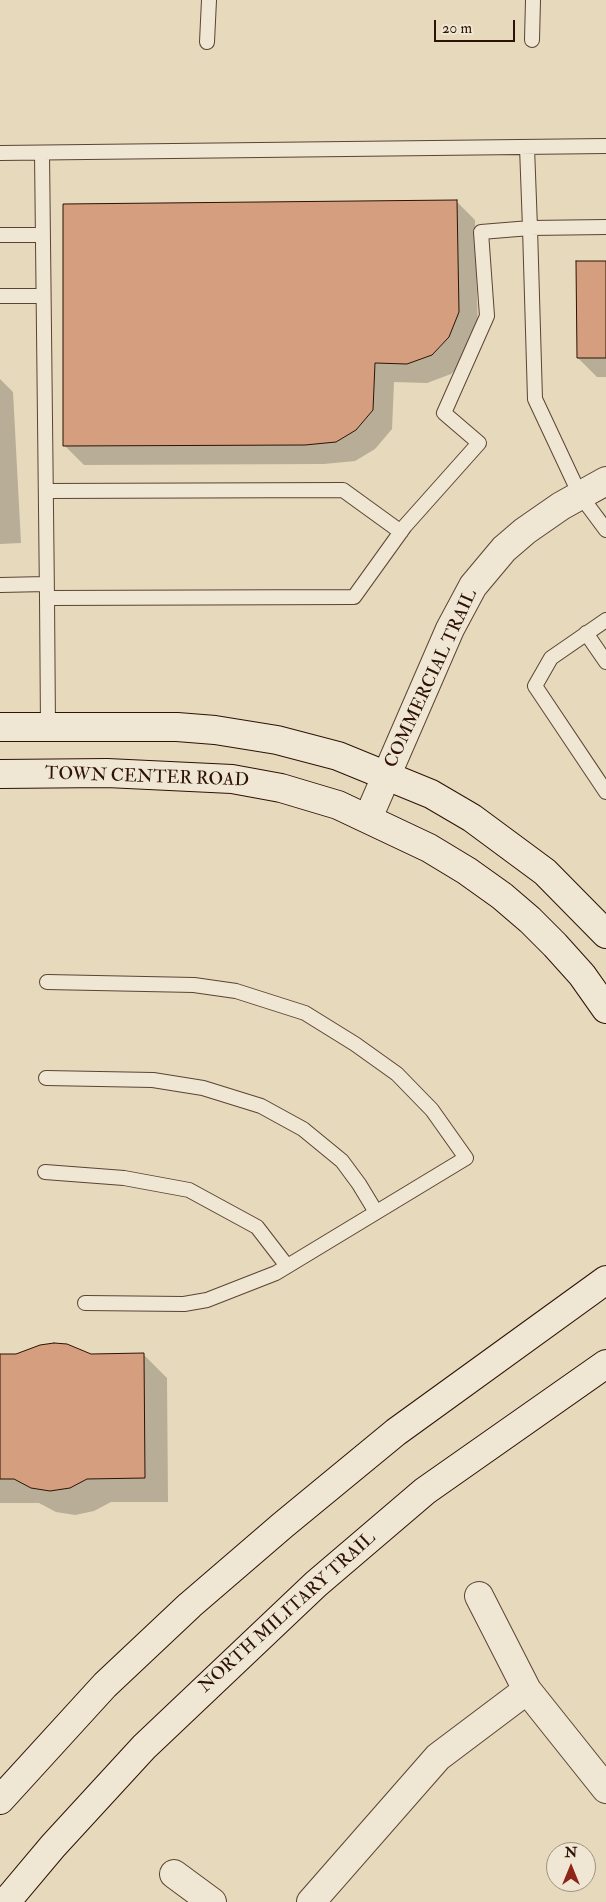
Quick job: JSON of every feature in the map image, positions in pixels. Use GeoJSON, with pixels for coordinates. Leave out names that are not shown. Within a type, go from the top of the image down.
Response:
{"type":"FeatureCollection","features":[{"type":"Feature","properties":{"kind":"main road","name":"COMMERCIAL TRAIL"},"geometry":{"type":"LineString","coordinates":[[368,818],[450,629],[473,586],[504,549],[525,531],[543,517],[606,481]]}},
{"type":"Feature","properties":{"kind":"main road"},"geometry":{"type":"LineString","coordinates":[[0,727],[177,727],[247,734],[338,756],[431,794],[472,818],[510,844],[545,872],[606,934]]}},
{"type":"Feature","properties":{"kind":"main road","name":"TOWN CENTER ROAD"},"geometry":{"type":"LineString","coordinates":[[0,774],[107,773],[197,776],[247,781],[307,795],[368,818],[429,848],[467,871],[502,896],[555,945],[582,976],[606,1009]]}},
{"type":"Feature","properties":{"kind":"main road"},"geometry":{"type":"LineString","coordinates":[[0,1800],[105,1686],[197,1598],[396,1432],[606,1280]]}},
{"type":"Feature","properties":{"kind":"main road","name":"NORTH MILITARY TRAIL"},"geometry":{"type":"LineString","coordinates":[[6,1902],[53,1846],[144,1747],[316,1584],[425,1491],[606,1364]]}},
{"type":"Feature","properties":{"kind":"main road"},"geometry":{"type":"LineString","coordinates":[[479,1596],[527,1690],[606,1789]]}},
{"type":"Feature","properties":{"kind":"main road"},"geometry":{"type":"LineString","coordinates":[[311,1902],[438,1757],[527,1690]]}},
{"type":"Feature","properties":{"kind":"main road"},"geometry":{"type":"LineString","coordinates":[[174,1874],[212,1902]]}},
{"type":"Feature","properties":{"kind":"lane"},"geometry":{"type":"LineString","coordinates":[[207,42],[209,0]]}},
{"type":"Feature","properties":{"kind":"lane"},"geometry":{"type":"LineString","coordinates":[[532,40],[533,0]]}},
{"type":"Feature","properties":{"kind":"lane"},"geometry":{"type":"LineString","coordinates":[[0,153],[606,146]]}},
{"type":"Feature","properties":{"kind":"lane"},"geometry":{"type":"LineString","coordinates":[[527,147],[535,399],[580,495],[606,530]]}},
{"type":"Feature","properties":{"kind":"lane"},"geometry":{"type":"LineString","coordinates":[[42,153],[48,727]]}},
{"type":"Feature","properties":{"kind":"lane"},"geometry":{"type":"LineString","coordinates":[[0,584],[47,591],[354,597],[401,532],[479,443],[444,413],[487,316],[481,232],[530,228],[606,227]]}},
{"type":"Feature","properties":{"kind":"lane"},"geometry":{"type":"LineString","coordinates":[[0,235],[43,235]]}},
{"type":"Feature","properties":{"kind":"lane"},"geometry":{"type":"LineString","coordinates":[[0,296],[43,296]]}},
{"type":"Feature","properties":{"kind":"lane"},"geometry":{"type":"LineString","coordinates":[[46,491],[343,490],[401,532]]}},
{"type":"Feature","properties":{"kind":"lane"},"geometry":{"type":"LineString","coordinates":[[606,620],[551,658],[535,686],[606,792]]}},
{"type":"Feature","properties":{"kind":"lane"},"geometry":{"type":"LineString","coordinates":[[586,633],[606,662]]}},
{"type":"Feature","properties":{"kind":"lane"},"geometry":{"type":"LineString","coordinates":[[47,982],[194,985],[236,991],[304,1013],[355,1044],[397,1074],[432,1110],[466,1158],[276,1273],[207,1300],[184,1304],[85,1303]]}},
{"type":"Feature","properties":{"kind":"lane"},"geometry":{"type":"LineString","coordinates":[[46,1078],[153,1080],[203,1088],[261,1106],[302,1129],[342,1160],[376,1212]]}},
{"type":"Feature","properties":{"kind":"lane"},"geometry":{"type":"LineString","coordinates":[[45,1172],[124,1178],[189,1190],[257,1227],[287,1266]]}},
{"type":"Feature","properties":{"kind":"building"},"geometry":{"type":"Polygon","coordinates":[[[457,200],[459,312],[449,337],[432,355],[407,364],[375,363],[373,410],[356,430],[336,442],[305,445],[63,446],[63,204],[457,200]]]}},
{"type":"Feature","properties":{"kind":"building"},"geometry":{"type":"Polygon","coordinates":[[[576,261],[606,261],[606,358],[577,358],[576,261]]]}},
{"type":"Feature","properties":{"kind":"building"},"geometry":{"type":"Polygon","coordinates":[[[67,1344],[91,1354],[144,1353],[145,1478],[87,1479],[70,1488],[50,1491],[31,1488],[14,1479],[0,1479],[0,1354],[16,1354],[40,1345],[67,1344]]]}}]}
